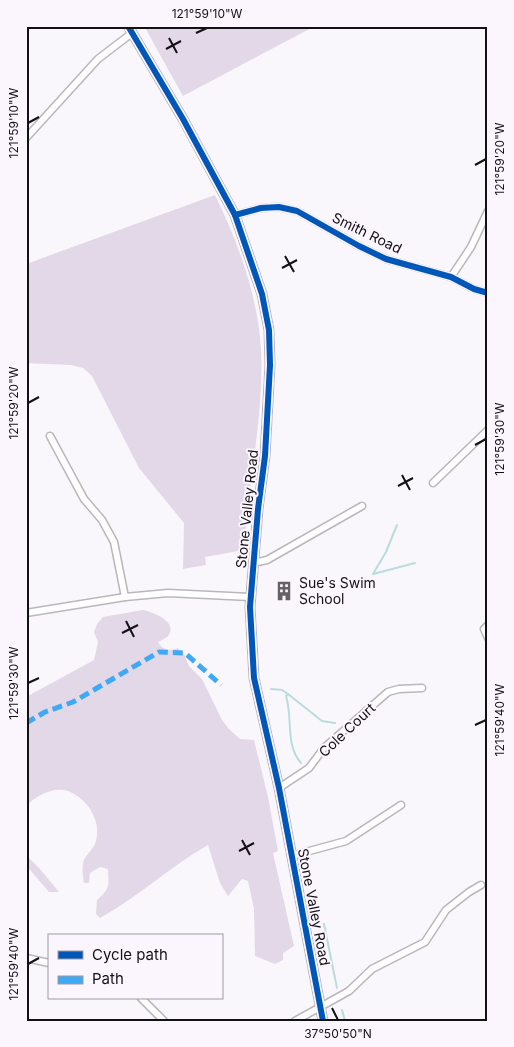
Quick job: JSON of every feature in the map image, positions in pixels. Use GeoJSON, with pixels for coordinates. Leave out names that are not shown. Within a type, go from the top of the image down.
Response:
{"type":"FeatureCollection","features":[{"type":"Feature","properties":{"kind":"street"},"geometry":{"type":"LineString","coordinates":[[26,138],[98,59],[130,30]]}},
{"type":"Feature","properties":{"kind":"street","name":"Stone Valley Road"},"geometry":{"type":"LineString","coordinates":[[130,30],[183,119],[235,215],[262,294],[269,330],[270,365],[265,456],[250,596],[254,678],[279,788],[323,1021]]}},
{"type":"Feature","properties":{"kind":"street","name":"Smith Road"},"geometry":{"type":"LineString","coordinates":[[235,215],[260,208],[279,207],[297,211],[386,259],[452,277],[474,289],[488,293]]}},
{"type":"Feature","properties":{"kind":"street"},"geometry":{"type":"LineString","coordinates":[[452,277],[471,247],[488,211]]}},
{"type":"Feature","properties":{"kind":"street"},"geometry":{"type":"LineString","coordinates":[[432,483],[488,430]]}},
{"type":"Feature","properties":{"kind":"street"},"geometry":{"type":"LineString","coordinates":[[50,436],[84,499],[102,520],[114,542],[125,597]]}},
{"type":"Feature","properties":{"kind":"street"},"geometry":{"type":"LineString","coordinates":[[253,563],[267,560],[362,506]]}},
{"type":"Feature","properties":{"kind":"street"},"geometry":{"type":"LineString","coordinates":[[26,613],[125,597],[168,593],[250,596]]}},
{"type":"Feature","properties":{"kind":"street"},"geometry":{"type":"LineString","coordinates":[[488,625],[484,629],[488,638]]}},
{"type":"Feature","properties":{"kind":"street","name":"Cole Court"},"geometry":{"type":"LineString","coordinates":[[279,788],[310,768],[324,748],[388,692],[399,689],[422,688]]}},
{"type":"Feature","properties":{"kind":"street"},"geometry":{"type":"LineString","coordinates":[[291,856],[346,841],[401,805]]}},
{"type":"Feature","properties":{"kind":"street"},"geometry":{"type":"LineString","coordinates":[[295,1021],[349,991],[372,970],[425,942],[446,910],[481,885]]}},
{"type":"Feature","properties":{"kind":"street"},"geometry":{"type":"LineString","coordinates":[[26,958],[48,963]]}},
{"type":"Feature","properties":{"kind":"street"},"geometry":{"type":"LineString","coordinates":[[143,1000],[164,1021]]}},
{"type":"Feature","properties":{"kind":"shaded area"},"geometry":{"type":"Polygon","coordinates":[[[144,26],[315,26],[183,96],[144,26]]]}},
{"type":"Feature","properties":{"kind":"shaded area"},"geometry":{"type":"Polygon","coordinates":[[[215,195],[239,250],[256,310],[261,350],[258,425],[244,550],[205,557],[206,565],[183,569],[184,523],[139,468],[92,376],[83,368],[71,365],[26,363],[26,264],[215,195]]]}},
{"type":"Feature","properties":{"kind":"shaded area"},"geometry":{"type":"Polygon","coordinates":[[[143,610],[158,615],[170,626],[168,636],[158,642],[164,649],[178,648],[184,654],[189,666],[202,679],[222,720],[229,729],[240,739],[254,740],[268,797],[278,851],[273,853],[294,946],[283,953],[283,960],[275,964],[255,956],[254,909],[248,881],[242,879],[228,896],[220,883],[208,845],[181,862],[128,901],[100,918],[96,914],[97,900],[108,886],[108,869],[100,867],[90,873],[89,883],[84,883],[83,874],[83,861],[95,844],[97,836],[97,828],[92,812],[82,800],[68,791],[62,790],[45,793],[26,806],[26,697],[94,660],[98,642],[94,632],[97,624],[103,617],[143,610]]]}},
{"type":"Feature","properties":{"kind":"shaded area"},"geometry":{"type":"Polygon","coordinates":[[[26,855],[59,892],[49,892],[26,865],[26,855]]]}},
{"type":"Feature","properties":{"kind":"waterway"},"geometry":{"type":"LineString","coordinates":[[373,574],[386,552],[397,525]]}},
{"type":"Feature","properties":{"kind":"waterway"},"geometry":{"type":"LineString","coordinates":[[373,574],[415,563]]}},
{"type":"Feature","properties":{"kind":"waterway"},"geometry":{"type":"LineString","coordinates":[[271,689],[282,690],[288,694],[286,696],[291,740],[296,756],[301,763]]}},
{"type":"Feature","properties":{"kind":"waterway"},"geometry":{"type":"LineString","coordinates":[[288,694],[322,721],[335,723]]}},
{"type":"Feature","properties":{"kind":"waterway"},"geometry":{"type":"LineString","coordinates":[[324,924],[337,988]]}},
{"type":"Feature","properties":{"kind":"waterway"},"geometry":{"type":"LineString","coordinates":[[342,1010],[345,1021]]}},
{"type":"Feature","properties":{"kind":"marked path"},"geometry":{"type":"LineString","coordinates":[[26,723],[45,712],[73,702],[159,652],[185,653],[221,685]]}},
{"type":"Feature","properties":{"kind":"cycle path"},"geometry":{"type":"LineString","coordinates":[[128,26],[183,119],[235,215],[262,294],[269,330],[270,365],[265,456],[258,509],[250,607],[254,678],[279,788],[323,1021]]}},
{"type":"Feature","properties":{"kind":"cycle path"},"geometry":{"type":"LineString","coordinates":[[235,215],[261,208],[279,207],[297,211],[386,259],[451,277],[474,289],[488,293]]}},
{"type":"Feature","properties":{"kind":"place","name":"Sue's Swim School"},"geometry":{"type":"Point","coordinates":[284,591]}}]}
